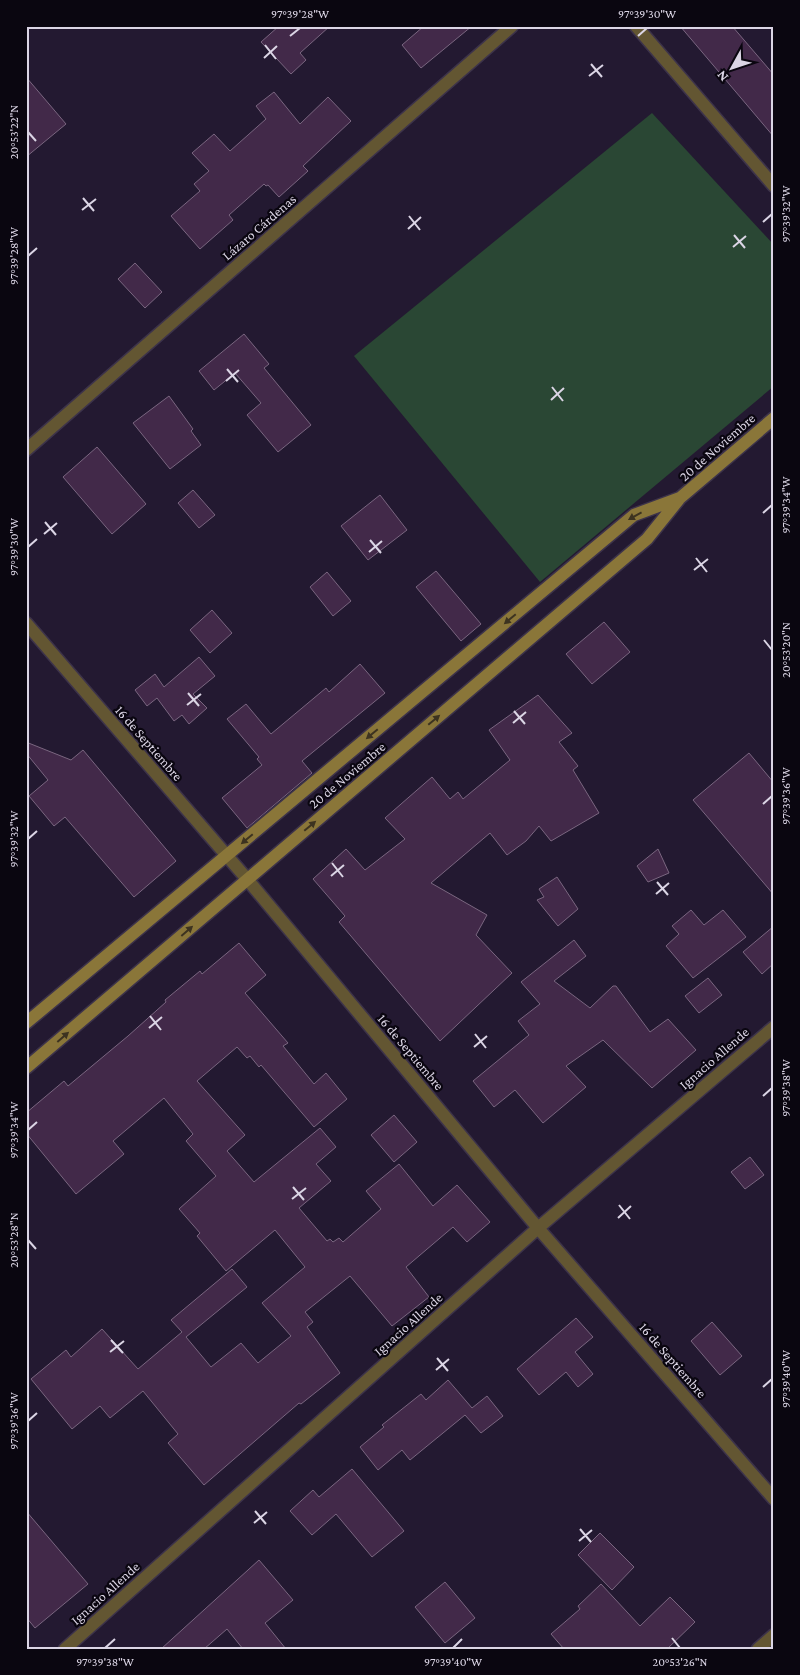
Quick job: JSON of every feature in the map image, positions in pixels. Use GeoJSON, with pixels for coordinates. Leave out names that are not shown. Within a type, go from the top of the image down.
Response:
{"type":"FeatureCollection","features":[{"type":"Feature","properties":{"kind":"main road","name":"20 de Noviembre"},"geometry":{"type":"LineString","coordinates":[[26,1068],[646,539],[680,498],[774,418]]}},
{"type":"Feature","properties":{"kind":"main road","name":"20 de Noviembre"},"geometry":{"type":"LineString","coordinates":[[26,1023],[634,515],[680,498]]}},
{"type":"Feature","properties":{"kind":"street","name":"Lázaro Cárdenas"},"geometry":{"type":"LineString","coordinates":[[26,450],[512,26]]}},
{"type":"Feature","properties":{"kind":"street"},"geometry":{"type":"LineString","coordinates":[[636,26],[774,186]]}},
{"type":"Feature","properties":{"kind":"street","name":"16 de Septiembre"},"geometry":{"type":"LineString","coordinates":[[26,623],[247,879],[538,1228],[774,1499]]}},
{"type":"Feature","properties":{"kind":"street","name":"Ignacio Allende"},"geometry":{"type":"LineString","coordinates":[[65,1649],[538,1228],[774,1027]]}},
{"type":"Feature","properties":{"kind":"street"},"geometry":{"type":"LineString","coordinates":[[758,1649],[774,1635]]}},
{"type":"Feature","properties":{"kind":"green space"},"geometry":{"type":"Polygon","coordinates":[[[652,113],[774,245],[774,386],[540,582],[354,356],[652,113]]]}},
{"type":"Feature","properties":{"kind":"building"},"geometry":{"type":"Polygon","coordinates":[[[279,26],[330,26],[300,53],[306,60],[291,74],[261,42],[279,26]]]}},
{"type":"Feature","properties":{"kind":"building"},"geometry":{"type":"Polygon","coordinates":[[[424,26],[472,26],[421,68],[402,45],[424,26]]]}},
{"type":"Feature","properties":{"kind":"building"},"geometry":{"type":"Polygon","coordinates":[[[680,26],[732,26],[774,75],[774,137],[680,26]]]}},
{"type":"Feature","properties":{"kind":"building"},"geometry":{"type":"Polygon","coordinates":[[[26,77],[66,124],[26,157],[26,77]]]}},
{"type":"Feature","properties":{"kind":"building"},"geometry":{"type":"Polygon","coordinates":[[[274,92],[300,124],[328,97],[351,121],[303,166],[308,171],[279,197],[268,185],[264,184],[229,215],[233,220],[200,249],[171,216],[200,191],[194,184],[209,171],[192,153],[214,134],[230,151],[266,119],[256,106],[274,92]]]}},
{"type":"Feature","properties":{"kind":"building"},"geometry":{"type":"Polygon","coordinates":[[[135,263],[162,292],[145,308],[118,279],[135,263]]]}},
{"type":"Feature","properties":{"kind":"building"},"geometry":{"type":"Polygon","coordinates":[[[244,334],[269,364],[264,368],[311,425],[278,452],[247,415],[261,403],[235,373],[214,390],[199,371],[244,334]]]}},
{"type":"Feature","properties":{"kind":"building"},"geometry":{"type":"Polygon","coordinates":[[[169,396],[193,429],[191,431],[201,445],[170,469],[133,423],[169,396]]]}},
{"type":"Feature","properties":{"kind":"building"},"geometry":{"type":"Polygon","coordinates":[[[97,447],[146,504],[112,534],[63,477],[97,447]]]}},
{"type":"Feature","properties":{"kind":"building"},"geometry":{"type":"Polygon","coordinates":[[[193,490],[215,515],[199,528],[178,503],[193,490]]]}},
{"type":"Feature","properties":{"kind":"building"},"geometry":{"type":"Polygon","coordinates":[[[380,495],[407,530],[368,560],[341,526],[380,495]]]}},
{"type":"Feature","properties":{"kind":"building"},"geometry":{"type":"Polygon","coordinates":[[[436,571],[481,624],[461,641],[416,587],[436,571]]]}},
{"type":"Feature","properties":{"kind":"building"},"geometry":{"type":"Polygon","coordinates":[[[327,572],[351,601],[333,616],[310,587],[327,572]]]}},
{"type":"Feature","properties":{"kind":"building"},"geometry":{"type":"Polygon","coordinates":[[[212,610],[232,633],[210,653],[190,630],[212,610]]]}},
{"type":"Feature","properties":{"kind":"building"},"geometry":{"type":"Polygon","coordinates":[[[604,622],[630,652],[592,684],[566,654],[604,622]]]}},
{"type":"Feature","properties":{"kind":"building"},"geometry":{"type":"Polygon","coordinates":[[[199,657],[215,676],[193,694],[207,708],[189,724],[182,715],[174,721],[157,698],[147,706],[135,690],[155,674],[164,687],[199,657]]]}},
{"type":"Feature","properties":{"kind":"building"},"geometry":{"type":"Polygon","coordinates":[[[360,664],[385,693],[302,761],[312,773],[247,828],[222,798],[262,765],[257,759],[259,757],[227,719],[246,704],[271,734],[326,688],[329,692],[360,664]]]}},
{"type":"Feature","properties":{"kind":"building"},"geometry":{"type":"Polygon","coordinates":[[[538,695],[572,733],[559,742],[578,766],[573,770],[599,813],[551,841],[539,826],[526,841],[507,855],[490,833],[431,883],[487,915],[476,935],[512,973],[440,1041],[339,922],[345,916],[313,879],[346,849],[365,870],[405,839],[385,818],[432,777],[450,799],[458,792],[463,799],[510,760],[489,730],[538,695]]]}},
{"type":"Feature","properties":{"kind":"building"},"geometry":{"type":"Polygon","coordinates":[[[26,742],[71,760],[83,750],[176,861],[134,897],[65,817],[54,826],[29,796],[48,780],[26,753],[26,742]]]}},
{"type":"Feature","properties":{"kind":"building"},"geometry":{"type":"Polygon","coordinates":[[[749,753],[774,783],[774,895],[693,800],[749,753]]]}},
{"type":"Feature","properties":{"kind":"building"},"geometry":{"type":"Polygon","coordinates":[[[658,849],[669,873],[648,882],[637,866],[658,849]]]}},
{"type":"Feature","properties":{"kind":"building"},"geometry":{"type":"Polygon","coordinates":[[[557,877],[578,909],[558,926],[537,900],[544,897],[539,889],[557,877]]]}},
{"type":"Feature","properties":{"kind":"building"},"geometry":{"type":"Polygon","coordinates":[[[691,910],[704,925],[723,910],[746,937],[693,978],[666,946],[679,934],[672,926],[691,910]]]}},
{"type":"Feature","properties":{"kind":"building"},"geometry":{"type":"Polygon","coordinates":[[[774,926],[774,963],[762,974],[743,952],[774,926]]]}},
{"type":"Feature","properties":{"kind":"building"},"geometry":{"type":"Polygon","coordinates":[[[574,940],[586,956],[554,981],[590,1008],[613,986],[616,986],[650,1032],[668,1019],[696,1050],[652,1088],[603,1040],[566,1066],[586,1087],[543,1123],[515,1090],[494,1107],[473,1081],[529,1035],[518,1021],[540,1004],[521,982],[574,940]]]}},
{"type":"Feature","properties":{"kind":"building"},"geometry":{"type":"Polygon","coordinates":[[[239,943],[266,975],[245,993],[288,1043],[283,1046],[314,1084],[326,1073],[347,1099],[314,1127],[261,1065],[259,1067],[250,1056],[247,1058],[237,1047],[197,1081],[245,1135],[227,1151],[254,1182],[320,1128],[336,1147],[316,1164],[331,1181],[299,1208],[327,1241],[330,1239],[333,1242],[339,1238],[343,1242],[381,1209],[366,1191],[399,1164],[433,1206],[457,1185],[490,1222],[467,1242],[453,1227],[406,1267],[429,1297],[392,1326],[350,1276],[305,1312],[313,1322],[307,1327],[340,1373],[301,1404],[299,1403],[204,1485],[168,1443],[178,1434],[143,1391],[110,1418],[100,1406],[72,1429],[31,1379],[66,1350],[71,1357],[102,1329],[138,1369],[182,1332],[171,1320],[232,1269],[247,1287],[186,1337],[211,1367],[241,1343],[258,1363],[291,1336],[262,1303],[305,1267],[275,1230],[226,1271],[197,1236],[200,1233],[179,1209],[216,1176],[186,1141],[193,1134],[164,1098],[113,1141],[124,1154],[76,1194],[26,1133],[26,1113],[64,1081],[68,1086],[128,1036],[166,1002],[165,1000],[200,971],[202,974],[239,943]]]}},
{"type":"Feature","properties":{"kind":"building"},"geometry":{"type":"Polygon","coordinates":[[[708,978],[722,995],[699,1013],[685,996],[708,978]]]}},
{"type":"Feature","properties":{"kind":"building"},"geometry":{"type":"Polygon","coordinates":[[[394,1115],[417,1142],[394,1162],[371,1135],[394,1115]]]}},
{"type":"Feature","properties":{"kind":"building"},"geometry":{"type":"Polygon","coordinates":[[[750,1157],[764,1175],[745,1189],[731,1172],[750,1157]]]}},
{"type":"Feature","properties":{"kind":"building"},"geometry":{"type":"Polygon","coordinates":[[[576,1318],[593,1337],[575,1352],[593,1374],[578,1387],[566,1372],[539,1395],[517,1369],[576,1318]]]}},
{"type":"Feature","properties":{"kind":"building"},"geometry":{"type":"Polygon","coordinates":[[[712,1322],[742,1356],[720,1375],[691,1341],[712,1322]]]}},
{"type":"Feature","properties":{"kind":"building"},"geometry":{"type":"Polygon","coordinates":[[[448,1380],[472,1408],[487,1396],[503,1416],[481,1433],[465,1415],[410,1460],[402,1450],[378,1470],[360,1447],[384,1427],[382,1425],[421,1394],[426,1400],[448,1380]]]}},
{"type":"Feature","properties":{"kind":"building"},"geometry":{"type":"Polygon","coordinates":[[[352,1469],[404,1531],[372,1557],[336,1514],[312,1535],[290,1511],[313,1490],[319,1497],[352,1469]]]}},
{"type":"Feature","properties":{"kind":"building"},"geometry":{"type":"Polygon","coordinates":[[[26,1511],[88,1584],[35,1628],[26,1617],[26,1511]]]}},
{"type":"Feature","properties":{"kind":"building"},"geometry":{"type":"Polygon","coordinates":[[[600,1533],[634,1567],[612,1590],[578,1555],[600,1533]]]}},
{"type":"Feature","properties":{"kind":"building"},"geometry":{"type":"Polygon","coordinates":[[[259,1560],[293,1600],[265,1623],[286,1649],[243,1649],[227,1629],[204,1649],[161,1649],[259,1560]]]}},
{"type":"Feature","properties":{"kind":"building"},"geometry":{"type":"Polygon","coordinates":[[[445,1582],[475,1618],[445,1643],[415,1607],[445,1582]]]}},
{"type":"Feature","properties":{"kind":"building"},"geometry":{"type":"Polygon","coordinates":[[[601,1584],[640,1626],[670,1597],[695,1622],[667,1649],[564,1649],[551,1634],[580,1609],[578,1606],[601,1584]]]}}]}
